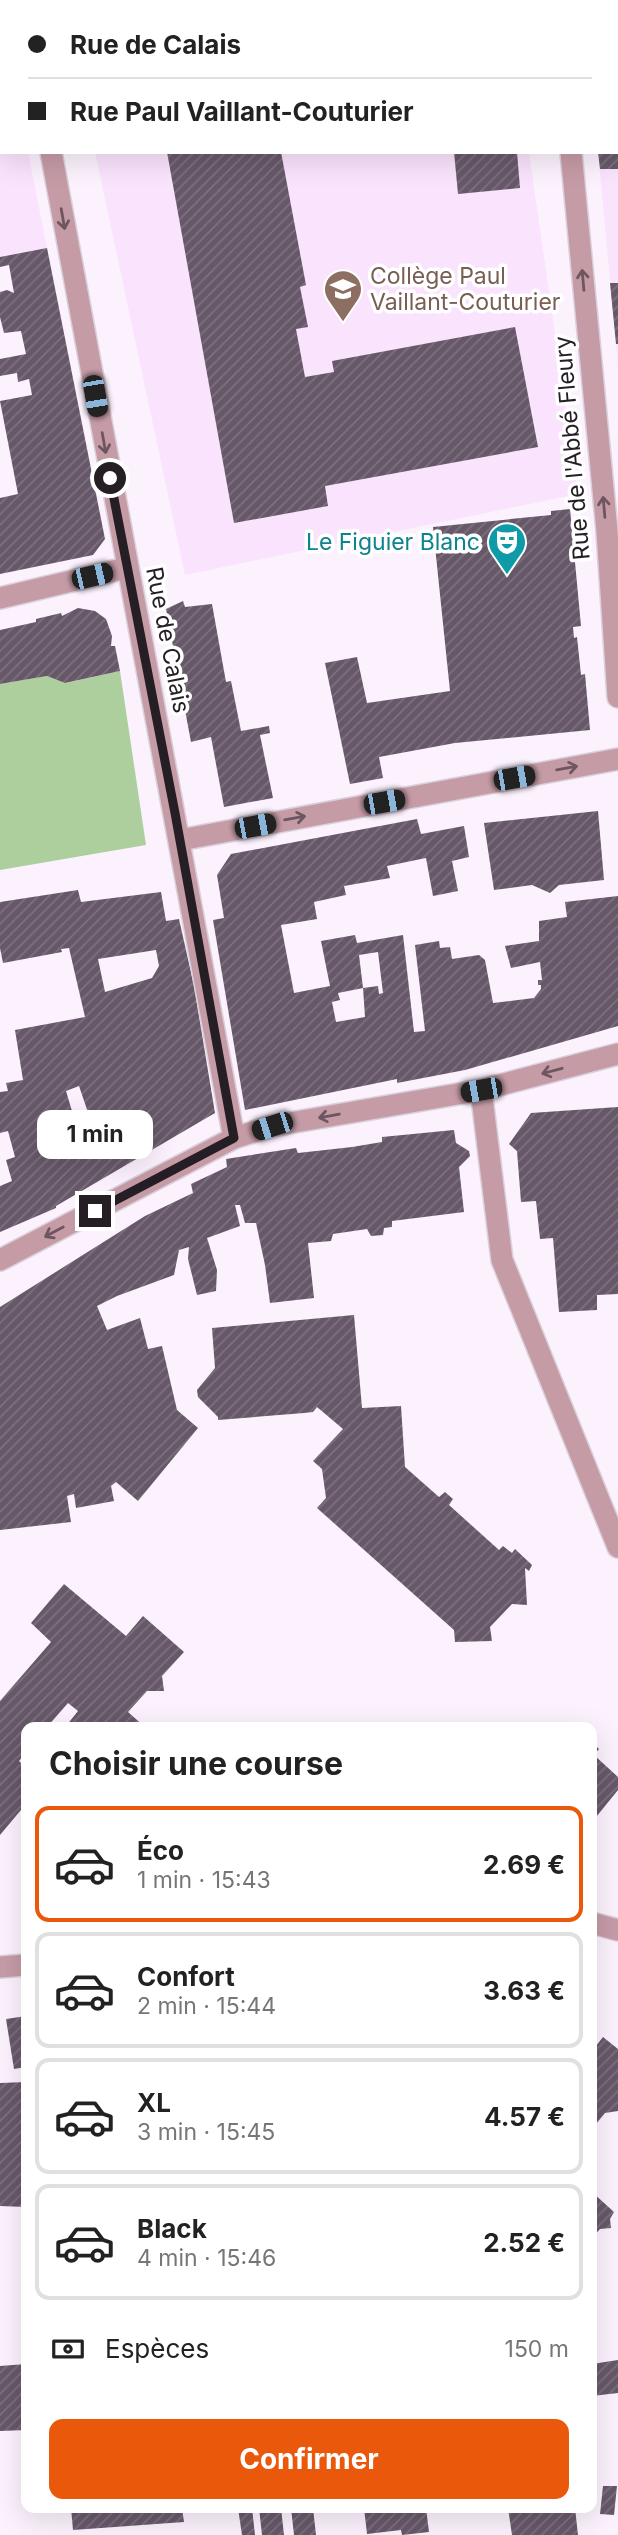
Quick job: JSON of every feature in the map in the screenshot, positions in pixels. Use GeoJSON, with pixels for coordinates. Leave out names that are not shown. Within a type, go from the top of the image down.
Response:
{"type":"FeatureCollection","features":[{"type":"Feature","properties":{"kind":"street","name":"Rue de Calais"},"geometry":{"type":"LineString","coordinates":[[51,154],[126,568],[180,840],[234,1138]]}},
{"type":"Feature","properties":{"kind":"street","name":"Rue de l'Abbé Fleury"},"geometry":{"type":"LineString","coordinates":[[571,154],[607,531],[618,697]]}},
{"type":"Feature","properties":{"kind":"street"},"geometry":{"type":"LineString","coordinates":[[0,598],[126,568]]}},
{"type":"Feature","properties":{"kind":"street"},"geometry":{"type":"LineString","coordinates":[[180,840],[618,759]]}},
{"type":"Feature","properties":{"kind":"street"},"geometry":{"type":"LineString","coordinates":[[0,1260],[234,1138],[272,1126],[481,1090],[618,1054]]}},
{"type":"Feature","properties":{"kind":"street"},"geometry":{"type":"LineString","coordinates":[[481,1090],[502,1260],[618,1547]]}},
{"type":"Feature","properties":{"kind":"street"},"geometry":{"type":"LineString","coordinates":[[597,1924],[618,1930]]}},
{"type":"Feature","properties":{"kind":"street"},"geometry":{"type":"LineString","coordinates":[[0,1967],[21,1965]]}},
{"type":"Feature","properties":{"kind":"shaded area"},"geometry":{"type":"Polygon","coordinates":[[[0,154],[28,154],[47,248],[0,257],[0,154]]]}},
{"type":"Feature","properties":{"kind":"shaded area","name":"Collège Paul Vaillant-Couturier"},"geometry":{"type":"Polygon","coordinates":[[[95,154],[529,154],[578,494],[185,575],[95,154]]]}},
{"type":"Feature","properties":{"kind":"shaded area"},"geometry":{"type":"Polygon","coordinates":[[[598,154],[618,154],[618,365],[598,154]]]}},
{"type":"Feature","properties":{"kind":"green space"},"geometry":{"type":"Polygon","coordinates":[[[120,671],[146,845],[0,870],[0,684],[47,676],[66,683],[120,671]]]}},
{"type":"Feature","properties":{"kind":"building"},"geometry":{"type":"Polygon","coordinates":[[[167,154],[281,154],[306,285],[300,287],[308,327],[296,329],[305,377],[334,372],[332,361],[515,327],[538,447],[325,486],[328,506],[234,523],[167,154]]]}},
{"type":"Feature","properties":{"kind":"building"},"geometry":{"type":"Polygon","coordinates":[[[454,154],[517,154],[520,188],[458,194],[454,154]]]}},
{"type":"Feature","properties":{"kind":"building"},"geometry":{"type":"Polygon","coordinates":[[[598,154],[618,154],[618,169],[600,169],[598,154]]]}},
{"type":"Feature","properties":{"kind":"building"},"geometry":{"type":"Polygon","coordinates":[[[47,248],[105,539],[93,555],[0,574],[0,498],[18,494],[0,401],[32,395],[29,379],[18,382],[17,373],[0,376],[0,359],[26,354],[21,331],[4,333],[0,317],[0,292],[7,290],[14,293],[9,265],[0,267],[0,257],[47,248]]]}},
{"type":"Feature","properties":{"kind":"building"},"geometry":{"type":"Polygon","coordinates":[[[610,283],[618,283],[618,344],[616,344],[610,283]]]}},
{"type":"Feature","properties":{"kind":"building","name":"Le Figuier Blanc"},"geometry":{"type":"Polygon","coordinates":[[[570,509],[581,626],[573,627],[574,638],[577,637],[581,675],[585,674],[590,730],[455,743],[379,757],[383,778],[350,784],[325,663],[357,657],[367,703],[450,691],[433,527],[551,515],[551,511],[570,509]]]}},
{"type":"Feature","properties":{"kind":"building"},"geometry":{"type":"Polygon","coordinates":[[[183,601],[185,607],[212,604],[226,682],[231,681],[241,731],[269,726],[270,733],[260,735],[273,798],[224,807],[211,737],[191,742],[166,609],[183,601]]]}},
{"type":"Feature","properties":{"kind":"building"},"geometry":{"type":"Polygon","coordinates":[[[78,608],[95,611],[106,619],[112,636],[111,646],[115,646],[120,671],[65,683],[47,676],[0,684],[0,630],[61,613],[62,616],[78,608]]]}},
{"type":"Feature","properties":{"kind":"building"},"geometry":{"type":"Polygon","coordinates":[[[598,811],[604,880],[559,885],[550,893],[532,885],[494,890],[484,823],[598,811]]]}},
{"type":"Feature","properties":{"kind":"building"},"geometry":{"type":"Polygon","coordinates":[[[417,819],[421,834],[464,826],[469,857],[452,861],[458,891],[433,896],[426,858],[387,866],[390,878],[344,886],[346,895],[314,902],[317,919],[281,925],[294,993],[330,986],[321,941],[355,935],[357,943],[403,935],[414,1032],[425,1031],[415,945],[439,941],[440,948],[450,947],[452,959],[479,955],[485,960],[493,1003],[534,998],[541,989],[541,985],[538,985],[538,980],[542,980],[540,962],[511,968],[505,946],[539,941],[539,921],[567,917],[565,902],[618,896],[618,1026],[465,1070],[397,1083],[397,1079],[245,1110],[213,920],[224,918],[217,875],[231,854],[417,819]],[[378,952],[359,955],[363,988],[378,986],[379,994],[383,993],[378,952]],[[363,988],[338,993],[340,1000],[332,1002],[336,1022],[365,1017],[363,988]]]}},
{"type":"Feature","properties":{"kind":"building"},"geometry":{"type":"Polygon","coordinates":[[[78,890],[81,902],[161,892],[166,921],[179,919],[194,986],[215,1113],[56,1208],[0,1232],[0,1186],[12,1181],[6,1160],[15,1157],[8,1131],[0,1133],[0,1092],[8,1091],[6,1083],[23,1080],[15,1030],[85,1017],[69,948],[61,949],[62,952],[3,963],[0,948],[0,902],[78,890]],[[156,950],[98,959],[105,992],[152,978],[159,966],[156,950]],[[79,1086],[66,1091],[80,1138],[94,1130],[79,1086]]]}},
{"type":"Feature","properties":{"kind":"building"},"geometry":{"type":"Polygon","coordinates":[[[618,1107],[618,1294],[597,1295],[597,1310],[559,1312],[553,1238],[540,1239],[536,1201],[521,1202],[517,1151],[509,1144],[531,1113],[618,1107]]]}},
{"type":"Feature","properties":{"kind":"building"},"geometry":{"type":"Polygon","coordinates":[[[454,1130],[456,1143],[469,1151],[470,1156],[459,1167],[464,1212],[392,1221],[392,1227],[384,1228],[383,1235],[371,1236],[367,1229],[333,1234],[331,1241],[308,1243],[314,1298],[270,1303],[256,1223],[245,1223],[240,1205],[235,1205],[240,1226],[207,1238],[217,1270],[216,1291],[197,1295],[188,1259],[189,1247],[179,1250],[174,1275],[97,1306],[107,1330],[140,1318],[148,1349],[162,1346],[177,1410],[198,1428],[138,1501],[116,1482],[111,1486],[114,1501],[76,1508],[74,1494],[67,1496],[71,1522],[0,1530],[0,1307],[145,1216],[193,1193],[191,1184],[227,1167],[226,1159],[296,1148],[298,1153],[352,1147],[382,1142],[382,1137],[454,1130]]]}},
{"type":"Feature","properties":{"kind":"building"},"geometry":{"type":"Polygon","coordinates":[[[354,1315],[362,1408],[401,1406],[405,1467],[439,1497],[445,1492],[453,1499],[449,1505],[499,1550],[503,1546],[512,1553],[515,1549],[532,1565],[529,1571],[525,1568],[527,1605],[512,1604],[490,1627],[492,1641],[455,1642],[454,1630],[317,1508],[326,1498],[322,1469],[313,1461],[343,1429],[317,1407],[313,1412],[218,1420],[198,1397],[197,1390],[215,1368],[212,1328],[354,1315]]]}},
{"type":"Feature","properties":{"kind":"building"},"geometry":{"type":"Polygon","coordinates":[[[64,1584],[126,1636],[143,1616],[184,1652],[162,1676],[164,1691],[147,1691],[128,1712],[139,1722],[69,1722],[78,1711],[68,1703],[51,1722],[21,1722],[21,1810],[0,1835],[0,1701],[51,1642],[31,1623],[64,1584]]]}},
{"type":"Feature","properties":{"kind":"building"},"geometry":{"type":"Polygon","coordinates":[[[597,1758],[618,1777],[618,1790],[597,1816],[597,1758]]]}},
{"type":"Feature","properties":{"kind":"building"},"geometry":{"type":"Polygon","coordinates":[[[21,2017],[21,2068],[14,2069],[6,2019],[21,2017]]]}},
{"type":"Feature","properties":{"kind":"building"},"geometry":{"type":"Polygon","coordinates":[[[603,2037],[618,2049],[618,2111],[605,2113],[597,2123],[597,2045],[603,2037]]]}},
{"type":"Feature","properties":{"kind":"building"},"geometry":{"type":"Polygon","coordinates":[[[21,2082],[21,2207],[0,2206],[0,2083],[21,2082]]]}},
{"type":"Feature","properties":{"kind":"building"},"geometry":{"type":"Polygon","coordinates":[[[597,2197],[614,2212],[610,2219],[611,2228],[600,2229],[597,2232],[597,2197]]]}},
{"type":"Feature","properties":{"kind":"building"},"geometry":{"type":"Polygon","coordinates":[[[618,2360],[618,2393],[597,2395],[597,2363],[618,2360]]]}},
{"type":"Feature","properties":{"kind":"building"},"geometry":{"type":"Polygon","coordinates":[[[21,2364],[21,2430],[0,2431],[0,2366],[21,2364]]]}},
{"type":"Feature","properties":{"kind":"building"},"geometry":{"type":"Polygon","coordinates":[[[603,2486],[617,2486],[614,2515],[600,2514],[603,2486]]]}},
{"type":"Feature","properties":{"kind":"building"},"geometry":{"type":"Polygon","coordinates":[[[71,2513],[183,2513],[184,2522],[73,2530],[71,2513]]]}},
{"type":"Feature","properties":{"kind":"building"},"geometry":{"type":"Polygon","coordinates":[[[239,2513],[253,2513],[255,2535],[242,2535],[239,2513]]]}},
{"type":"Feature","properties":{"kind":"building"},"geometry":{"type":"Polygon","coordinates":[[[260,2513],[282,2513],[284,2535],[262,2535],[260,2513]]]}},
{"type":"Feature","properties":{"kind":"building"},"geometry":{"type":"Polygon","coordinates":[[[292,2513],[314,2513],[316,2535],[294,2535],[292,2513]]]}},
{"type":"Feature","properties":{"kind":"building"},"geometry":{"type":"Polygon","coordinates":[[[365,2513],[427,2513],[429,2532],[402,2535],[401,2530],[367,2534],[365,2513]]]}},
{"type":"Feature","properties":{"kind":"building"},"geometry":{"type":"Polygon","coordinates":[[[509,2513],[576,2513],[578,2535],[512,2535],[509,2513]]]}},
{"type":"Feature","properties":{"kind":"place","name":"Collège Paul Vaillant-Couturier"},"geometry":{"type":"Point","coordinates":[343,323]}},
{"type":"Feature","properties":{"kind":"place","name":"Le Figuier Blanc"},"geometry":{"type":"Point","coordinates":[507,576]}},
{"type":"Feature","properties":{"kind":"route"},"geometry":{"type":"LineString","coordinates":[[95,1211],[234,1138],[110,478]]}}]}
